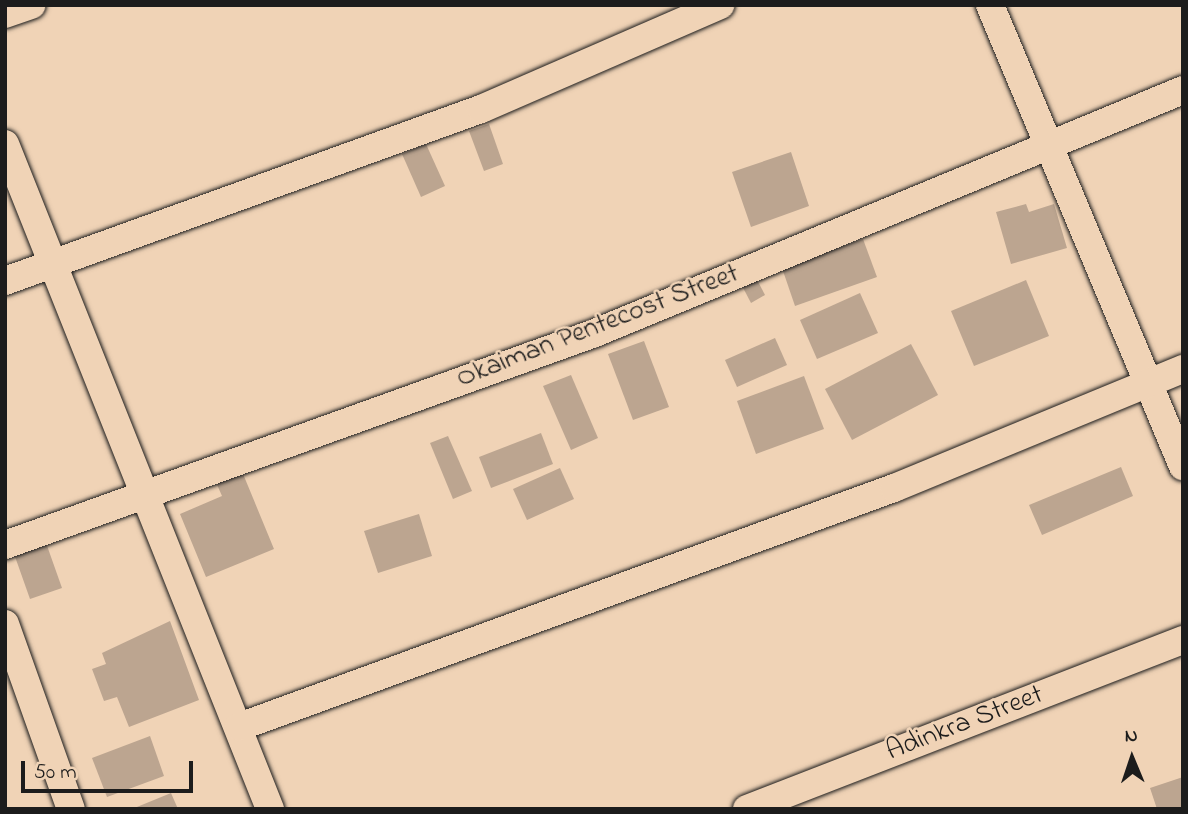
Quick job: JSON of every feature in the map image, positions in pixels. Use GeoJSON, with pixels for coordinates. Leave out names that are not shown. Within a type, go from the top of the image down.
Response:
{"type":"FeatureCollection","features":[{"type":"Feature","properties":{"kind":"street"},"geometry":{"type":"LineString","coordinates":[[5,15],[31,5]]}},
{"type":"Feature","properties":{"kind":"street"},"geometry":{"type":"LineString","coordinates":[[5,281],[481,109],[720,5]]}},
{"type":"Feature","properties":{"kind":"street"},"geometry":{"type":"LineString","coordinates":[[990,5],[1183,466]]}},
{"type":"Feature","properties":{"kind":"street","name":"Okaiman Pentecost Street"},"geometry":{"type":"LineString","coordinates":[[5,545],[595,333],[1049,141],[1183,90]]}},
{"type":"Feature","properties":{"kind":"street"},"geometry":{"type":"LineString","coordinates":[[5,144],[147,494],[270,809]]}},
{"type":"Feature","properties":{"kind":"street"},"geometry":{"type":"LineString","coordinates":[[239,727],[854,503],[1183,369]]}},
{"type":"Feature","properties":{"kind":"street"},"geometry":{"type":"LineString","coordinates":[[5,624],[71,809]]}},
{"type":"Feature","properties":{"kind":"street","name":"Adinkra Street"},"geometry":{"type":"LineString","coordinates":[[747,809],[1183,640]]}},
{"type":"Feature","properties":{"kind":"building"},"geometry":{"type":"Polygon","coordinates":[[[489,124],[503,164],[484,171],[469,131],[489,124]]]}},
{"type":"Feature","properties":{"kind":"building"},"geometry":{"type":"Polygon","coordinates":[[[426,144],[445,186],[421,197],[402,154],[426,144]]]}},
{"type":"Feature","properties":{"kind":"building"},"geometry":{"type":"Polygon","coordinates":[[[791,152],[809,206],[751,227],[732,172],[791,152]]]}},
{"type":"Feature","properties":{"kind":"building"},"geometry":{"type":"Polygon","coordinates":[[[1026,204],[1029,212],[1054,204],[1067,248],[1011,264],[996,212],[1026,204]]]}},
{"type":"Feature","properties":{"kind":"building"},"geometry":{"type":"Polygon","coordinates":[[[863,239],[877,277],[795,306],[782,268],[863,239]]]}},
{"type":"Feature","properties":{"kind":"building"},"geometry":{"type":"Polygon","coordinates":[[[754,274],[765,295],[751,303],[740,282],[754,274]]]}},
{"type":"Feature","properties":{"kind":"building"},"geometry":{"type":"Polygon","coordinates":[[[1026,280],[1049,336],[974,366],[951,311],[1026,280]]]}},
{"type":"Feature","properties":{"kind":"building"},"geometry":{"type":"Polygon","coordinates":[[[860,293],[878,333],[817,359],[800,320],[860,293]]]}},
{"type":"Feature","properties":{"kind":"building"},"geometry":{"type":"Polygon","coordinates":[[[775,338],[787,365],[737,387],[725,360],[775,338]]]}},
{"type":"Feature","properties":{"kind":"building"},"geometry":{"type":"Polygon","coordinates":[[[644,341],[669,407],[633,420],[608,354],[644,341]]]}},
{"type":"Feature","properties":{"kind":"building"},"geometry":{"type":"Polygon","coordinates":[[[911,344],[938,395],[852,440],[825,389],[911,344]]]}},
{"type":"Feature","properties":{"kind":"building"},"geometry":{"type":"Polygon","coordinates":[[[571,375],[598,438],[571,450],[543,386],[571,375]]]}},
{"type":"Feature","properties":{"kind":"building"},"geometry":{"type":"Polygon","coordinates":[[[804,376],[824,429],[756,454],[737,401],[804,376]]]}},
{"type":"Feature","properties":{"kind":"building"},"geometry":{"type":"Polygon","coordinates":[[[541,433],[553,464],[491,488],[479,457],[541,433]]]}},
{"type":"Feature","properties":{"kind":"building"},"geometry":{"type":"Polygon","coordinates":[[[448,436],[472,491],[453,499],[430,443],[448,436]]]}},
{"type":"Feature","properties":{"kind":"building"},"geometry":{"type":"Polygon","coordinates":[[[1121,467],[1133,496],[1042,535],[1029,505],[1121,467]]]}},
{"type":"Feature","properties":{"kind":"building"},"geometry":{"type":"Polygon","coordinates":[[[560,468],[574,499],[527,520],[513,489],[560,468]]]}},
{"type":"Feature","properties":{"kind":"building"},"geometry":{"type":"Polygon","coordinates":[[[241,469],[274,549],[206,577],[180,514],[222,496],[215,480],[241,469]]]}},
{"type":"Feature","properties":{"kind":"building"},"geometry":{"type":"Polygon","coordinates":[[[419,514],[432,556],[378,573],[364,531],[419,514]]]}},
{"type":"Feature","properties":{"kind":"building"},"geometry":{"type":"Polygon","coordinates":[[[45,540],[62,588],[30,599],[13,551],[45,540]]]}},
{"type":"Feature","properties":{"kind":"building"},"geometry":{"type":"Polygon","coordinates":[[[170,621],[199,700],[129,727],[117,697],[104,701],[92,669],[106,664],[102,653],[170,621]]]}},
{"type":"Feature","properties":{"kind":"building"},"geometry":{"type":"Polygon","coordinates":[[[150,736],[164,776],[107,797],[92,758],[150,736]]]}},
{"type":"Feature","properties":{"kind":"building"},"geometry":{"type":"Polygon","coordinates":[[[1183,777],[1183,809],[1157,809],[1150,788],[1183,777]]]}},
{"type":"Feature","properties":{"kind":"building"},"geometry":{"type":"Polygon","coordinates":[[[171,793],[178,809],[132,809],[171,793]]]}}]}
